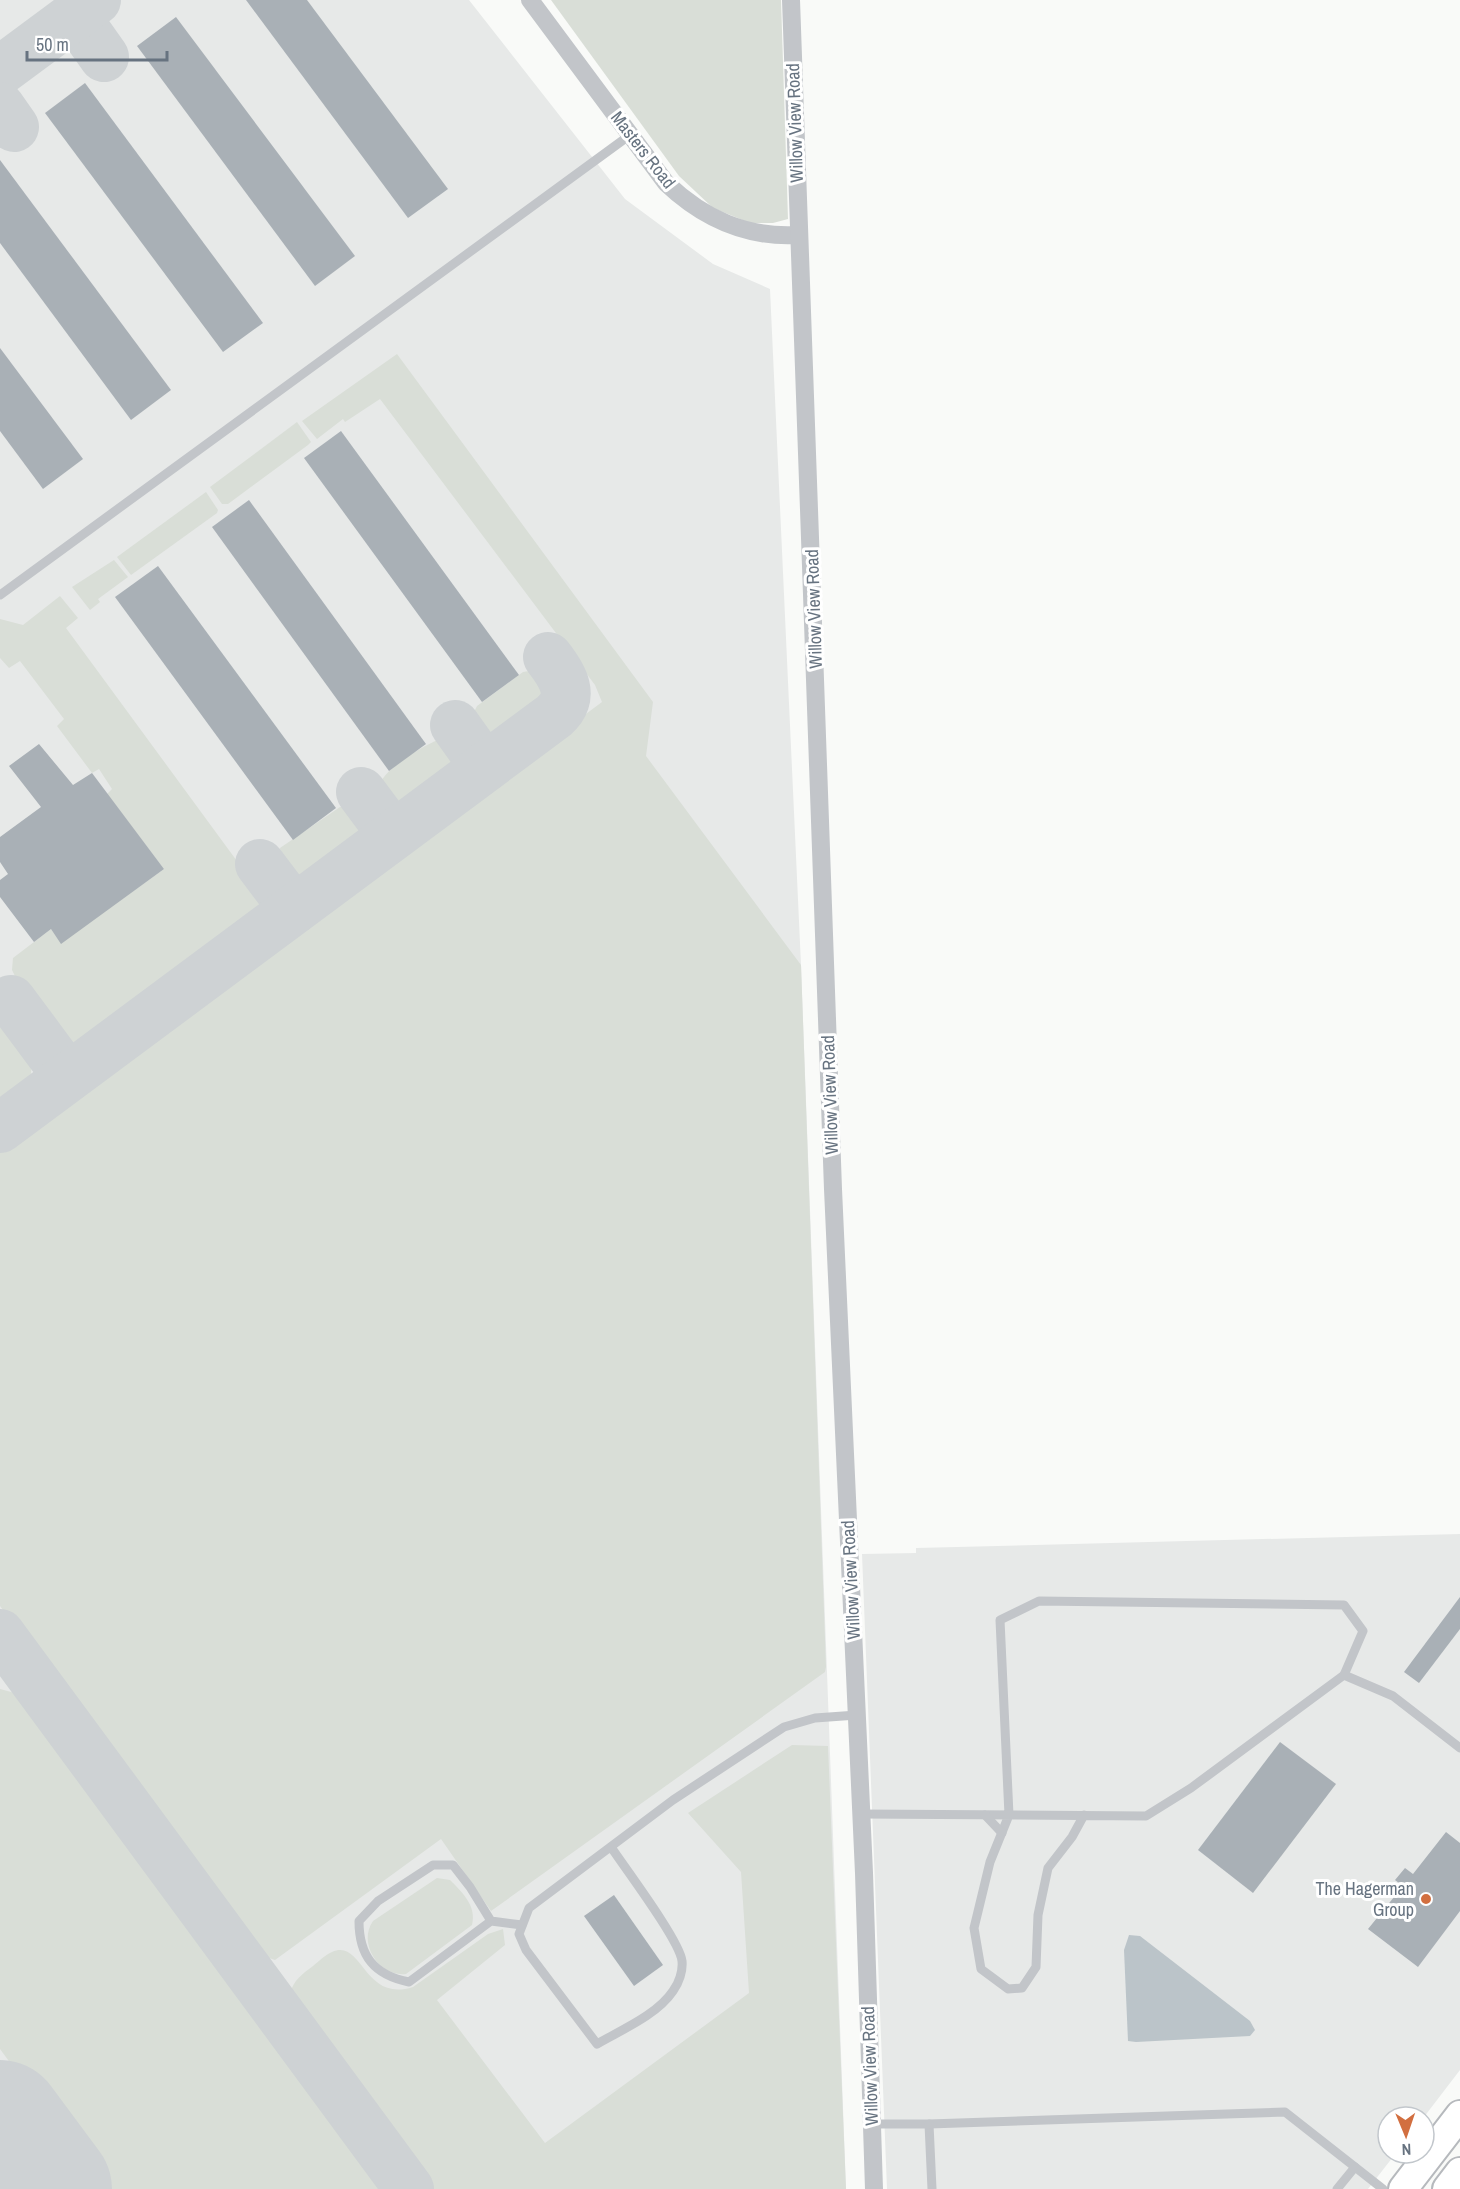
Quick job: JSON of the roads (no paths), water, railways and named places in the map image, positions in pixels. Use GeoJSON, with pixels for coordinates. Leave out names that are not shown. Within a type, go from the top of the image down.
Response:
{"type":"FeatureCollection","features":[{"type":"Feature","properties":{"kind":"main road"},"geometry":{"type":"LineString","coordinates":[[1403,2189],[1460,2115]]}},
{"type":"Feature","properties":{"kind":"main road"},"geometry":{"type":"LineString","coordinates":[[1447,2189],[1460,2172]]}},
{"type":"Feature","properties":{"kind":"street","name":"Masters Road"},"geometry":{"type":"LineString","coordinates":[[530,0],[666,183],[700,212],[718,222],[755,234],[798,235]]}},
{"type":"Feature","properties":{"kind":"street","name":"Willow View Road"},"geometry":{"type":"LineString","coordinates":[[791,0],[833,1189],[857,1716],[874,2189]]}},
{"type":"Feature","properties":{"kind":"lane"},"geometry":{"type":"LineString","coordinates":[[0,595],[630,135]]}},
{"type":"Feature","properties":{"kind":"lane"},"geometry":{"type":"LineString","coordinates":[[861,1814],[985,1815],[1009,1815],[1084,1815],[1146,1816],[1191,1788],[1344,1675],[1363,1631],[1344,1605],[1039,1601],[1000,1620],[1009,1815],[990,1862],[974,1928],[981,1969],[1008,1989],[1022,1988],[1036,1967],[1038,1915],[1048,1868],[1072,1837],[1084,1815]]}},
{"type":"Feature","properties":{"kind":"lane"},"geometry":{"type":"LineString","coordinates":[[1344,1675],[1393,1696],[1460,1748]]}},
{"type":"Feature","properties":{"kind":"lane"},"geometry":{"type":"LineString","coordinates":[[611,1847],[674,1941],[682,1959],[678,1983],[662,2003],[597,2044],[526,1950],[519,1934],[529,1908],[673,1800],[784,1727],[815,1718],[857,1716]]}},
{"type":"Feature","properties":{"kind":"lane"},"geometry":{"type":"LineString","coordinates":[[985,1815],[1002,1833]]}},
{"type":"Feature","properties":{"kind":"lane"},"geometry":{"type":"LineString","coordinates":[[491,1921],[471,1887],[453,1865],[433,1865],[378,1901],[358,1921],[358,1943],[371,1963],[390,1978],[409,1982],[491,1921],[522,1925]]}},
{"type":"Feature","properties":{"kind":"lane"},"geometry":{"type":"LineString","coordinates":[[872,2124],[1285,2112],[1383,2189]]}},
{"type":"Feature","properties":{"kind":"lane"},"geometry":{"type":"LineString","coordinates":[[928,2124],[932,2189]]}},
{"type":"Feature","properties":{"kind":"lane"},"geometry":{"type":"LineString","coordinates":[[1336,2189],[1355,2167]]}},
{"type":"Feature","properties":{"kind":"place","name":"The Hagerman Group"},"geometry":{"type":"Point","coordinates":[1426,1899]}}]}
